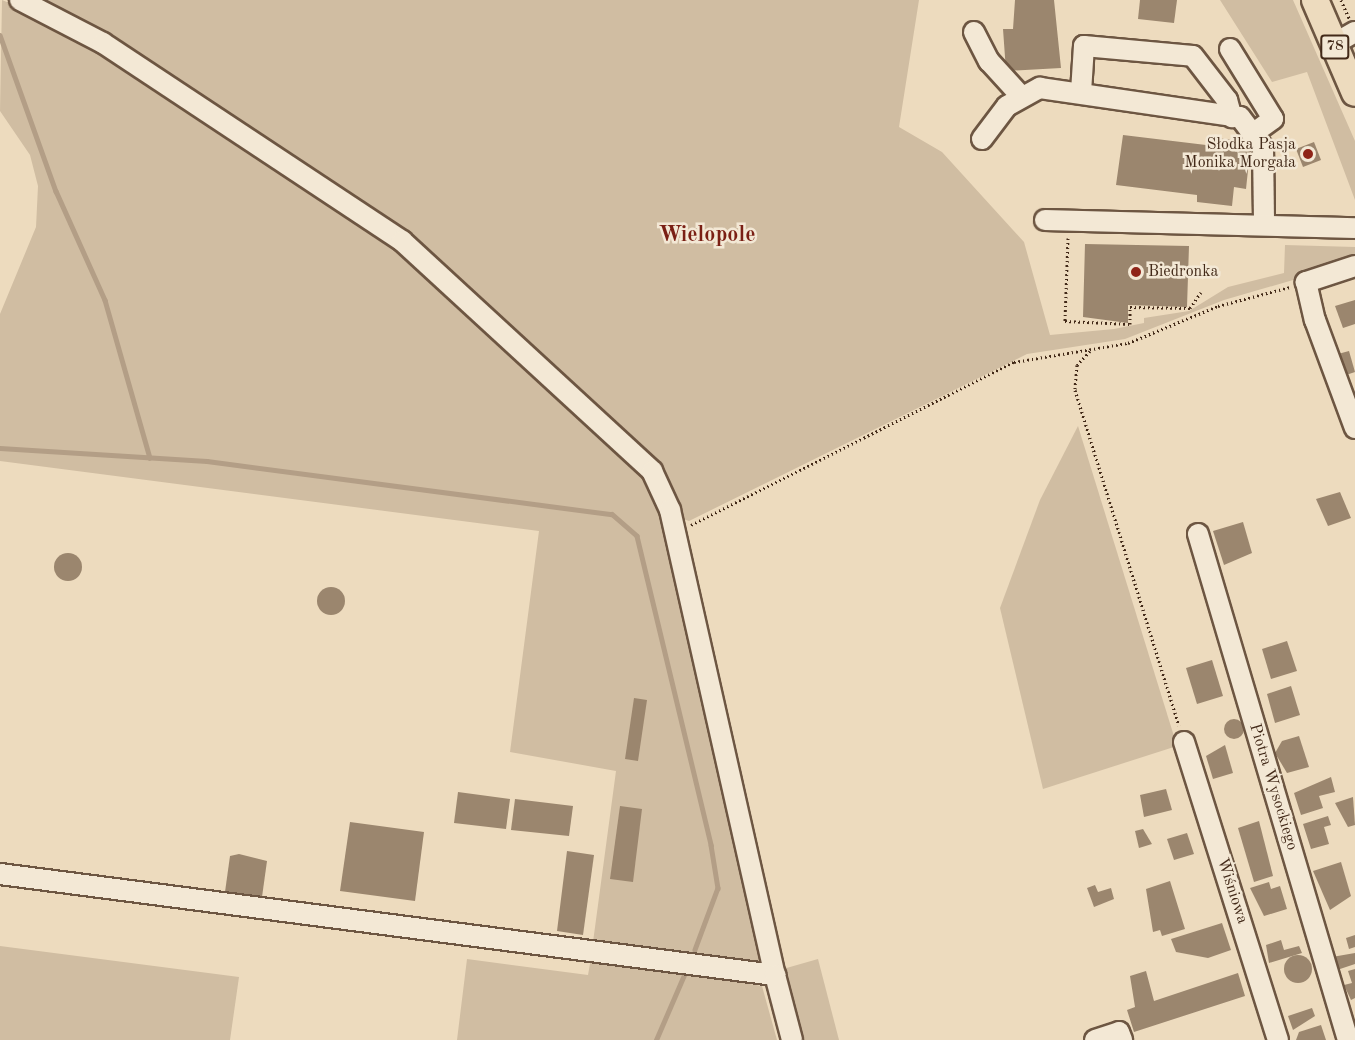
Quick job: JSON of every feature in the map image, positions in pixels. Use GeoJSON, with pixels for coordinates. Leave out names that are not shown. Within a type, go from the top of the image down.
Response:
{"type":"FeatureCollection","features":[{"type":"Feature","properties":{"kind":"main road","name":"78"},"geometry":{"type":"LineString","coordinates":[[1315,0],[1344,38],[1355,93]]}},
{"type":"Feature","properties":{"kind":"street"},"geometry":{"type":"LineString","coordinates":[[20,0],[103,43],[402,241],[642,459],[658,480],[671,516],[774,975],[792,1040]]}},
{"type":"Feature","properties":{"kind":"street"},"geometry":{"type":"LineString","coordinates":[[974,32],[989,61],[1020,95]]}},
{"type":"Feature","properties":{"kind":"street"},"geometry":{"type":"LineString","coordinates":[[1081,92],[1084,46],[1192,56],[1227,100],[1232,117]]}},
{"type":"Feature","properties":{"kind":"street"},"geometry":{"type":"LineString","coordinates":[[1230,49],[1273,119],[1252,134]]}},
{"type":"Feature","properties":{"kind":"street"},"geometry":{"type":"LineString","coordinates":[[982,139],[1020,95],[1040,88],[1118,97],[1141,107],[1240,117],[1263,148],[1264,223]]}},
{"type":"Feature","properties":{"kind":"street"},"geometry":{"type":"LineString","coordinates":[[1045,220],[1264,223],[1355,228]]}},
{"type":"Feature","properties":{"kind":"street"},"geometry":{"type":"LineString","coordinates":[[1355,266],[1306,282],[1312,313],[1355,428]]}},
{"type":"Feature","properties":{"kind":"street","name":"Piotra Wysockiego"},"geometry":{"type":"LineString","coordinates":[[1198,534],[1348,1040]]}},
{"type":"Feature","properties":{"kind":"street","name":"Wiśniowa"},"geometry":{"type":"LineString","coordinates":[[1184,742],[1278,1040]]}},
{"type":"Feature","properties":{"kind":"street"},"geometry":{"type":"LineString","coordinates":[[0,874],[774,975]]}},
{"type":"Feature","properties":{"kind":"street"},"geometry":{"type":"LineString","coordinates":[[1095,1040],[1119,1032],[1122,1040]]}},
{"type":"Feature","properties":{"kind":"path"},"geometry":{"type":"LineString","coordinates":[[1341,0],[1344,7]]}},
{"type":"Feature","properties":{"kind":"path"},"geometry":{"type":"LineString","coordinates":[[1067,242],[1065,321],[1130,324],[1130,307],[1190,308],[1201,292]]}},
{"type":"Feature","properties":{"kind":"path"},"geometry":{"type":"LineString","coordinates":[[671,516],[693,526],[1014,362],[1091,350],[1306,282]]}},
{"type":"Feature","properties":{"kind":"path"},"geometry":{"type":"LineString","coordinates":[[1091,350],[1077,364],[1075,390],[1184,742]]}},
{"type":"Feature","properties":{"kind":"shaded area"},"geometry":{"type":"Polygon","coordinates":[[[2,0],[62,25],[404,250],[656,487],[770,970],[593,942],[616,771],[510,752],[539,531],[0,461],[0,314],[36,227],[38,186],[30,155],[0,111],[2,0]]]}},
{"type":"Feature","properties":{"kind":"shaded area"},"geometry":{"type":"Polygon","coordinates":[[[34,0],[919,0],[899,127],[942,152],[1024,242],[1050,335],[1114,329],[1144,323],[1144,318],[1189,311],[1228,287],[1284,273],[1285,245],[1355,247],[1355,262],[1224,300],[1125,339],[1027,354],[689,521],[677,517],[671,504],[399,230],[88,23],[34,0]]]}},
{"type":"Feature","properties":{"kind":"shaded area"},"geometry":{"type":"Polygon","coordinates":[[[1220,0],[1293,0],[1355,141],[1355,200],[1307,72],[1272,82],[1220,0]]]}},
{"type":"Feature","properties":{"kind":"shaded area"},"geometry":{"type":"Polygon","coordinates":[[[1078,426],[1177,746],[1043,789],[1000,608],[1040,500],[1078,426]]]}},
{"type":"Feature","properties":{"kind":"shaded area"},"geometry":{"type":"Polygon","coordinates":[[[0,946],[239,977],[230,1040],[0,1040],[0,946]]]}},
{"type":"Feature","properties":{"kind":"shaded area"},"geometry":{"type":"Polygon","coordinates":[[[591,958],[762,986],[777,1040],[457,1040],[467,959],[588,975],[591,958]]]}},
{"type":"Feature","properties":{"kind":"shaded area"},"geometry":{"type":"Polygon","coordinates":[[[818,959],[839,1040],[796,1040],[783,969],[818,959]]]}},
{"type":"Feature","properties":{"kind":"building"},"geometry":{"type":"Polygon","coordinates":[[[1015,0],[1054,0],[1061,68],[1006,71],[1003,29],[1013,29],[1015,0]]]}},
{"type":"Feature","properties":{"kind":"building"},"geometry":{"type":"Polygon","coordinates":[[[1140,0],[1177,0],[1174,23],[1138,19],[1140,0]]]}},
{"type":"Feature","properties":{"kind":"building"},"geometry":{"type":"Polygon","coordinates":[[[1123,135],[1206,145],[1207,137],[1251,142],[1246,189],[1234,187],[1232,206],[1197,202],[1197,195],[1116,185],[1123,135]]]}},
{"type":"Feature","properties":{"kind":"building","name":"Słodka Pasja Monika Morgała"},"geometry":{"type":"Polygon","coordinates":[[[1314,142],[1321,160],[1303,167],[1296,149],[1314,142]]]}},
{"type":"Feature","properties":{"kind":"building","name":"Biedronka"},"geometry":{"type":"Polygon","coordinates":[[[1085,244],[1189,246],[1187,307],[1128,305],[1128,323],[1083,317],[1085,244]]]}},
{"type":"Feature","properties":{"kind":"building"},"geometry":{"type":"Polygon","coordinates":[[[1355,300],[1355,324],[1343,328],[1335,306],[1355,300]]]}},
{"type":"Feature","properties":{"kind":"building"},"geometry":{"type":"Polygon","coordinates":[[[1349,351],[1355,372],[1346,375],[1338,354],[1349,351]]]}},
{"type":"Feature","properties":{"kind":"building"},"geometry":{"type":"Polygon","coordinates":[[[1340,492],[1351,518],[1328,526],[1316,499],[1340,492]]]}},
{"type":"Feature","properties":{"kind":"building"},"geometry":{"type":"Polygon","coordinates":[[[1243,522],[1252,553],[1224,565],[1213,531],[1243,522]]]}},
{"type":"Feature","properties":{"kind":"building"},"geometry":{"type":"Polygon","coordinates":[[[68,553],[78,557],[82,567],[78,577],[68,581],[58,577],[54,567],[58,557],[68,553]]]}},
{"type":"Feature","properties":{"kind":"building"},"geometry":{"type":"Polygon","coordinates":[[[331,587],[341,591],[345,601],[341,611],[331,615],[321,611],[317,601],[321,591],[331,587]]]}},
{"type":"Feature","properties":{"kind":"building"},"geometry":{"type":"Polygon","coordinates":[[[1287,641],[1297,671],[1271,679],[1262,649],[1287,641]]]}},
{"type":"Feature","properties":{"kind":"building"},"geometry":{"type":"Polygon","coordinates":[[[1212,660],[1223,696],[1197,704],[1186,668],[1212,660]]]}},
{"type":"Feature","properties":{"kind":"building"},"geometry":{"type":"Polygon","coordinates":[[[1291,686],[1300,715],[1275,723],[1267,694],[1291,686]]]}},
{"type":"Feature","properties":{"kind":"building"},"geometry":{"type":"Polygon","coordinates":[[[634,698],[647,700],[638,761],[625,759],[634,698]]]}},
{"type":"Feature","properties":{"kind":"building"},"geometry":{"type":"Polygon","coordinates":[[[1230,719],[1238,719],[1244,725],[1244,733],[1238,739],[1230,739],[1224,733],[1224,725],[1230,719]]]}},
{"type":"Feature","properties":{"kind":"building"},"geometry":{"type":"Polygon","coordinates":[[[1299,736],[1309,767],[1287,773],[1275,753],[1282,741],[1299,736]]]}},
{"type":"Feature","properties":{"kind":"building"},"geometry":{"type":"Polygon","coordinates":[[[1225,745],[1233,773],[1213,779],[1206,756],[1225,745]]]}},
{"type":"Feature","properties":{"kind":"building"},"geometry":{"type":"Polygon","coordinates":[[[1331,777],[1335,792],[1319,796],[1323,808],[1301,815],[1294,793],[1331,777]]]}},
{"type":"Feature","properties":{"kind":"building"},"geometry":{"type":"Polygon","coordinates":[[[1166,789],[1172,810],[1144,817],[1140,795],[1166,789]]]}},
{"type":"Feature","properties":{"kind":"building"},"geometry":{"type":"Polygon","coordinates":[[[458,792],[510,799],[506,829],[454,823],[458,792]]]}},
{"type":"Feature","properties":{"kind":"building"},"geometry":{"type":"Polygon","coordinates":[[[1353,797],[1355,825],[1348,827],[1335,803],[1353,797]]]}},
{"type":"Feature","properties":{"kind":"building"},"geometry":{"type":"Polygon","coordinates":[[[515,799],[573,806],[569,836],[511,830],[515,799]]]}},
{"type":"Feature","properties":{"kind":"building"},"geometry":{"type":"Polygon","coordinates":[[[620,806],[642,809],[633,882],[610,879],[620,806]]]}},
{"type":"Feature","properties":{"kind":"building"},"geometry":{"type":"Polygon","coordinates":[[[1328,816],[1331,825],[1324,827],[1329,844],[1311,849],[1303,824],[1328,816]]]}},
{"type":"Feature","properties":{"kind":"building"},"geometry":{"type":"Polygon","coordinates":[[[1259,821],[1273,876],[1254,882],[1238,828],[1259,821]]]}},
{"type":"Feature","properties":{"kind":"building"},"geometry":{"type":"Polygon","coordinates":[[[350,822],[424,832],[415,901],[340,891],[350,822]]]}},
{"type":"Feature","properties":{"kind":"building"},"geometry":{"type":"Polygon","coordinates":[[[1143,829],[1152,844],[1139,848],[1135,831],[1143,829]]]}},
{"type":"Feature","properties":{"kind":"building"},"geometry":{"type":"Polygon","coordinates":[[[1187,833],[1194,854],[1174,860],[1167,839],[1187,833]]]}},
{"type":"Feature","properties":{"kind":"building"},"geometry":{"type":"Polygon","coordinates":[[[567,851],[594,855],[583,935],[557,931],[567,851]]]}},
{"type":"Feature","properties":{"kind":"building"},"geometry":{"type":"Polygon","coordinates":[[[239,854],[267,861],[262,897],[225,892],[230,856],[239,854]]]}},
{"type":"Feature","properties":{"kind":"building"},"geometry":{"type":"Polygon","coordinates":[[[1341,862],[1351,896],[1330,910],[1313,871],[1341,862]]]}},
{"type":"Feature","properties":{"kind":"building"},"geometry":{"type":"Polygon","coordinates":[[[1170,881],[1185,929],[1162,936],[1160,930],[1153,932],[1146,889],[1170,881]]]}},
{"type":"Feature","properties":{"kind":"building"},"geometry":{"type":"Polygon","coordinates":[[[1269,882],[1271,889],[1280,886],[1287,909],[1264,916],[1250,888],[1269,882]]]}},
{"type":"Feature","properties":{"kind":"building"},"geometry":{"type":"Polygon","coordinates":[[[1095,885],[1098,892],[1111,888],[1114,899],[1094,907],[1087,888],[1095,885]]]}},
{"type":"Feature","properties":{"kind":"building"},"geometry":{"type":"Polygon","coordinates":[[[1222,923],[1231,950],[1208,958],[1176,952],[1171,939],[1222,923]]]}},
{"type":"Feature","properties":{"kind":"building"},"geometry":{"type":"Polygon","coordinates":[[[1355,935],[1355,947],[1349,949],[1346,938],[1355,935]]]}},
{"type":"Feature","properties":{"kind":"building"},"geometry":{"type":"Polygon","coordinates":[[[1281,940],[1284,950],[1299,946],[1302,953],[1269,963],[1266,945],[1281,940]]]}},
{"type":"Feature","properties":{"kind":"building"},"geometry":{"type":"Polygon","coordinates":[[[1355,953],[1355,964],[1337,970],[1332,957],[1355,953]]]}},
{"type":"Feature","properties":{"kind":"building"},"geometry":{"type":"Polygon","coordinates":[[[1298,955],[1308,959],[1312,969],[1308,979],[1298,983],[1288,979],[1284,969],[1288,959],[1298,955]]]}},
{"type":"Feature","properties":{"kind":"building"},"geometry":{"type":"Polygon","coordinates":[[[1355,969],[1355,998],[1351,1000],[1344,985],[1352,983],[1348,971],[1355,969]]]}},
{"type":"Feature","properties":{"kind":"building"},"geometry":{"type":"Polygon","coordinates":[[[1146,971],[1154,1001],[1238,973],[1245,996],[1134,1032],[1127,1010],[1135,1007],[1130,976],[1146,971]]]}},
{"type":"Feature","properties":{"kind":"building"},"geometry":{"type":"Polygon","coordinates":[[[1312,1008],[1315,1016],[1293,1030],[1288,1016],[1312,1008]]]}},
{"type":"Feature","properties":{"kind":"building"},"geometry":{"type":"Polygon","coordinates":[[[1321,1025],[1326,1040],[1296,1040],[1299,1032],[1321,1025]]]}},
{"type":"Feature","properties":{"kind":"waterway"},"geometry":{"type":"LineString","coordinates":[[0,35],[56,191],[105,300],[150,458]]}},
{"type":"Feature","properties":{"kind":"waterway"},"geometry":{"type":"LineString","coordinates":[[0,448],[207,461],[612,514],[637,536],[711,845],[718,888],[695,950]]}},
{"type":"Feature","properties":{"kind":"waterway"},"geometry":{"type":"LineString","coordinates":[[656,1040],[684,975]]}},
{"type":"Feature","properties":{"kind":"place","name":"Słodka Pasja Monika Morgała"},"geometry":{"type":"Point","coordinates":[1308,154]}},
{"type":"Feature","properties":{"kind":"place","name":"Biedronka"},"geometry":{"type":"Point","coordinates":[1136,272]}},
{"type":"Feature","properties":{"kind":"district","name":"Wielopole"},"geometry":{"type":"Point","coordinates":[707,236]}}]}
